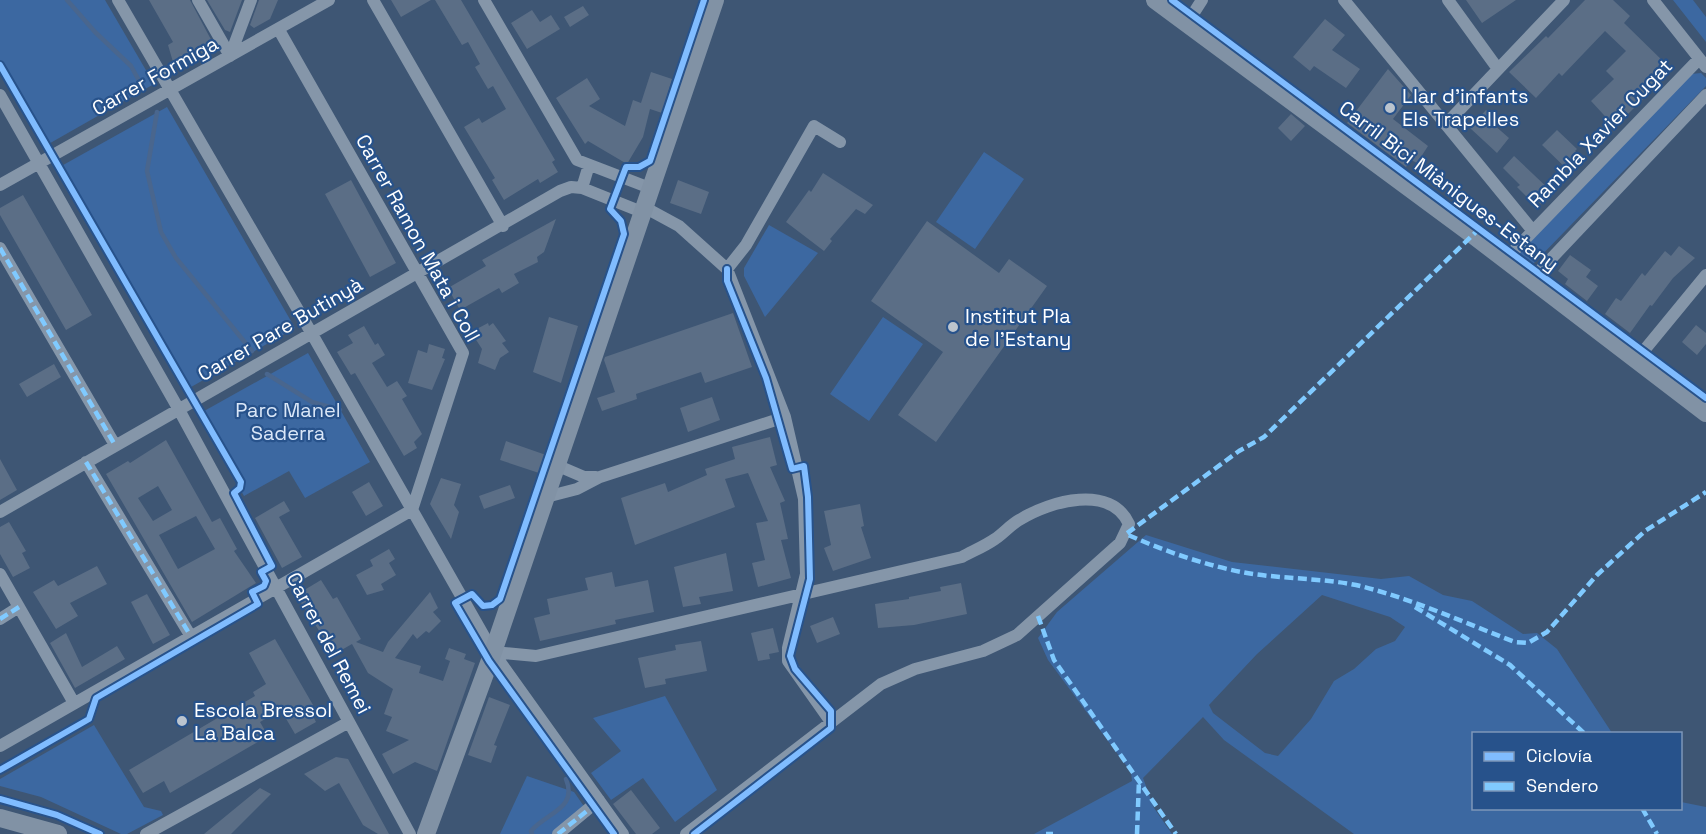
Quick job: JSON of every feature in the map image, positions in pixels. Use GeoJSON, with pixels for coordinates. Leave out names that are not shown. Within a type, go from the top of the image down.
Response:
{"type":"FeatureCollection","features":[{"type":"Feature","properties":{"kind":"street"},"geometry":{"type":"LineString","coordinates":[[117,0],[312,334],[493,652],[623,834]]}},
{"type":"Feature","properties":{"kind":"street"},"geometry":{"type":"LineString","coordinates":[[198,0],[230,56]]}},
{"type":"Feature","properties":{"kind":"street"},"geometry":{"type":"LineString","coordinates":[[230,56],[251,0]]}},
{"type":"Feature","properties":{"kind":"street","name":"Carrer Formiga"},"geometry":{"type":"LineString","coordinates":[[0,185],[329,0]]}},
{"type":"Feature","properties":{"kind":"street"},"geometry":{"type":"LineString","coordinates":[[373,0],[503,226]]}},
{"type":"Feature","properties":{"kind":"street"},"geometry":{"type":"LineString","coordinates":[[483,0],[577,160],[650,188]]}},
{"type":"Feature","properties":{"kind":"street"},"geometry":{"type":"LineString","coordinates":[[426,834],[493,652],[715,0]]}},
{"type":"Feature","properties":{"kind":"street"},"geometry":{"type":"LineString","coordinates":[[1155,0],[1505,260],[1706,413]]}},
{"type":"Feature","properties":{"kind":"street"},"geometry":{"type":"LineString","coordinates":[[1186,25],[1202,0]]}},
{"type":"Feature","properties":{"kind":"street"},"geometry":{"type":"LineString","coordinates":[[1344,0],[1447,123],[1533,231]]}},
{"type":"Feature","properties":{"kind":"street"},"geometry":{"type":"LineString","coordinates":[[1448,0],[1498,69]]}},
{"type":"Feature","properties":{"kind":"street"},"geometry":{"type":"LineString","coordinates":[[1447,123],[1564,0]]}},
{"type":"Feature","properties":{"kind":"street"},"geometry":{"type":"LineString","coordinates":[[1653,0],[1703,63]]}},
{"type":"Feature","properties":{"kind":"street","name":"Carrer Ramon Mata i Coll"},"geometry":{"type":"LineString","coordinates":[[279,30],[463,353],[412,510]]}},
{"type":"Feature","properties":{"kind":"street","name":"Rambla Xavier Cugat"},"geometry":{"type":"LineString","coordinates":[[1505,260],[1703,63]]}},
{"type":"Feature","properties":{"kind":"street","name":"Carrer del Remei"},"geometry":{"type":"LineString","coordinates":[[0,94],[178,408],[410,834]]}},
{"type":"Feature","properties":{"kind":"street"},"geometry":{"type":"LineString","coordinates":[[1531,280],[1706,95]]}},
{"type":"Feature","properties":{"kind":"street"},"geometry":{"type":"LineString","coordinates":[[727,269],[746,245],[814,126],[840,142]]}},
{"type":"Feature","properties":{"kind":"street"},"geometry":{"type":"LineString","coordinates":[[589,165],[582,188],[679,226],[727,269],[785,417],[804,499],[803,540],[806,574],[788,648],[788,661],[831,722]]}},
{"type":"Feature","properties":{"kind":"street","name":"Carrer Pare Butinyà"},"geometry":{"type":"LineString","coordinates":[[0,512],[178,408],[503,226],[560,191],[571,187],[582,188]]}},
{"type":"Feature","properties":{"kind":"street"},"geometry":{"type":"LineString","coordinates":[[0,248],[115,445]]}},
{"type":"Feature","properties":{"kind":"street"},"geometry":{"type":"LineString","coordinates":[[1637,359],[1706,275]]}},
{"type":"Feature","properties":{"kind":"street"},"geometry":{"type":"LineString","coordinates":[[546,497],[577,489],[600,477],[785,417]]}},
{"type":"Feature","properties":{"kind":"street"},"geometry":{"type":"LineString","coordinates":[[86,462],[190,636]]}},
{"type":"Feature","properties":{"kind":"street"},"geometry":{"type":"LineString","coordinates":[[556,465],[584,477],[600,477]]}},
{"type":"Feature","properties":{"kind":"street"},"geometry":{"type":"LineString","coordinates":[[493,652],[536,656],[962,557],[994,540],[1020,519],[1044,508],[1077,500],[1107,502],[1125,515],[1129,524],[1120,543],[1017,634],[983,651],[954,657],[881,684],[686,834]]}},
{"type":"Feature","properties":{"kind":"street"},"geometry":{"type":"LineString","coordinates":[[0,746],[412,510]]}},
{"type":"Feature","properties":{"kind":"street"},"geometry":{"type":"LineString","coordinates":[[0,574],[74,703]]}},
{"type":"Feature","properties":{"kind":"street"},"geometry":{"type":"LineString","coordinates":[[0,619],[19,608]]}},
{"type":"Feature","properties":{"kind":"street"},"geometry":{"type":"LineString","coordinates":[[146,834],[349,722]]}},
{"type":"Feature","properties":{"kind":"street"},"geometry":{"type":"LineString","coordinates":[[558,834],[598,800]]}},
{"type":"Feature","properties":{"kind":"street"},"geometry":{"type":"LineString","coordinates":[[0,818],[58,834]]}},
{"type":"Feature","properties":{"kind":"green space"},"geometry":{"type":"Polygon","coordinates":[[[0,0],[105,0],[154,84],[45,146],[0,70],[0,0]]]}},
{"type":"Feature","properties":{"kind":"green space"},"geometry":{"type":"Polygon","coordinates":[[[1673,0],[1693,0],[1706,17],[1706,42],[1673,0]]]}},
{"type":"Feature","properties":{"kind":"green space"},"geometry":{"type":"Polygon","coordinates":[[[1701,73],[1706,78],[1706,86],[1534,263],[1523,265],[1517,261],[1516,256],[1691,74],[1701,73]]]}},
{"type":"Feature","properties":{"kind":"green space","name":"Parc Manel Saderra"},"geometry":{"type":"Polygon","coordinates":[[[167,107],[295,328],[184,391],[56,169],[167,107]]]}},
{"type":"Feature","properties":{"kind":"green space"},"geometry":{"type":"Polygon","coordinates":[[[984,152],[1024,179],[975,249],[936,222],[984,152]]]}},
{"type":"Feature","properties":{"kind":"green space"},"geometry":{"type":"Polygon","coordinates":[[[769,225],[818,253],[765,317],[744,276],[744,268],[769,225]]]}},
{"type":"Feature","properties":{"kind":"green space"},"geometry":{"type":"Polygon","coordinates":[[[883,317],[923,344],[869,421],[830,394],[883,317]]]}},
{"type":"Feature","properties":{"kind":"green space","name":"Parc Manel Saderra"},"geometry":{"type":"Polygon","coordinates":[[[308,353],[370,462],[305,498],[289,471],[244,496],[197,415],[308,353]]]}},
{"type":"Feature","properties":{"kind":"green space"},"geometry":{"type":"Polygon","coordinates":[[[1146,535],[1232,562],[1381,579],[1409,576],[1443,595],[1472,601],[1523,634],[1537,633],[1557,649],[1611,732],[1472,732],[1472,810],[1682,810],[1682,802],[1706,807],[1706,834],[1354,834],[1224,740],[1203,717],[1143,778],[1154,808],[1172,834],[1034,834],[1132,781],[1131,772],[1048,660],[1038,638],[1057,612],[1146,535]],[[1322,595],[1257,654],[1209,705],[1213,713],[1265,753],[1278,756],[1311,719],[1334,681],[1354,669],[1376,649],[1395,641],[1405,627],[1390,617],[1322,595]]]}},
{"type":"Feature","properties":{"kind":"green space"},"geometry":{"type":"Polygon","coordinates":[[[665,696],[717,790],[675,822],[643,778],[611,800],[591,773],[621,751],[593,718],[665,696]]]}},
{"type":"Feature","properties":{"kind":"green space"},"geometry":{"type":"Polygon","coordinates":[[[94,725],[144,807],[161,811],[163,815],[127,834],[121,834],[41,797],[0,786],[0,779],[94,725]]]}},
{"type":"Feature","properties":{"kind":"green space"},"geometry":{"type":"Polygon","coordinates":[[[527,776],[574,792],[590,815],[564,834],[500,834],[527,776]]]}},
{"type":"Feature","properties":{"kind":"building"},"geometry":{"type":"Polygon","coordinates":[[[149,0],[190,0],[216,49],[203,56],[199,48],[173,62],[168,45],[173,42],[149,0]]]}},
{"type":"Feature","properties":{"kind":"building"},"geometry":{"type":"Polygon","coordinates":[[[207,0],[242,0],[230,32],[225,30],[207,0]]]}},
{"type":"Feature","properties":{"kind":"building"},"geometry":{"type":"Polygon","coordinates":[[[259,0],[278,0],[270,19],[254,28],[250,25],[259,0]]]}},
{"type":"Feature","properties":{"kind":"building"},"geometry":{"type":"Polygon","coordinates":[[[391,0],[431,0],[401,17],[391,0]]]}},
{"type":"Feature","properties":{"kind":"building"},"geometry":{"type":"Polygon","coordinates":[[[435,0],[461,0],[555,160],[552,162],[558,172],[540,183],[538,179],[504,200],[492,180],[495,178],[464,127],[479,118],[482,123],[506,109],[493,86],[488,89],[475,67],[480,64],[468,42],[462,45],[435,0]]]}},
{"type":"Feature","properties":{"kind":"building"},"geometry":{"type":"Polygon","coordinates":[[[1466,0],[1516,0],[1482,23],[1466,0]]]}},
{"type":"Feature","properties":{"kind":"building"},"geometry":{"type":"Polygon","coordinates":[[[1585,0],[1613,0],[1630,16],[1624,23],[1669,67],[1653,82],[1656,86],[1615,127],[1591,101],[1614,79],[1606,71],[1626,51],[1605,31],[1562,76],[1559,73],[1536,98],[1509,72],[1546,36],[1548,38],[1585,0]]]}},
{"type":"Feature","properties":{"kind":"building"},"geometry":{"type":"Polygon","coordinates":[[[583,6],[589,15],[570,27],[564,17],[583,6]]]}},
{"type":"Feature","properties":{"kind":"building"},"geometry":{"type":"Polygon","coordinates":[[[532,10],[540,22],[551,15],[560,29],[527,49],[511,23],[532,10]]]}},
{"type":"Feature","properties":{"kind":"building"},"geometry":{"type":"Polygon","coordinates":[[[1325,19],[1345,35],[1332,50],[1360,69],[1346,88],[1314,66],[1310,71],[1293,57],[1325,19]]]}},
{"type":"Feature","properties":{"kind":"building","name":"Llar d'infants Els Trapelles"},"geometry":{"type":"Polygon","coordinates":[[[1388,69],[1411,95],[1393,119],[1428,146],[1417,163],[1411,160],[1406,167],[1347,123],[1388,69]]]}},
{"type":"Feature","properties":{"kind":"building"},"geometry":{"type":"Polygon","coordinates":[[[651,72],[672,79],[662,113],[650,109],[643,137],[627,164],[588,141],[585,144],[556,98],[587,78],[600,99],[589,106],[625,126],[633,100],[641,103],[651,72]]]}},
{"type":"Feature","properties":{"kind":"building"},"geometry":{"type":"Polygon","coordinates":[[[1486,110],[1497,120],[1493,124],[1509,138],[1497,153],[1470,128],[1486,110]]]}},
{"type":"Feature","properties":{"kind":"building"},"geometry":{"type":"Polygon","coordinates":[[[1291,114],[1305,126],[1291,141],[1278,128],[1291,114]]]}},
{"type":"Feature","properties":{"kind":"building"},"geometry":{"type":"Polygon","coordinates":[[[1557,130],[1577,149],[1575,151],[1584,160],[1571,173],[1542,145],[1557,130]]]}},
{"type":"Feature","properties":{"kind":"building"},"geometry":{"type":"Polygon","coordinates":[[[1514,156],[1552,192],[1541,204],[1533,197],[1530,200],[1517,187],[1520,185],[1503,168],[1514,156]]]}},
{"type":"Feature","properties":{"kind":"building"},"geometry":{"type":"Polygon","coordinates":[[[823,173],[873,205],[865,214],[856,209],[830,239],[832,241],[824,251],[786,222],[809,190],[811,192],[823,173]]]}},
{"type":"Feature","properties":{"kind":"building"},"geometry":{"type":"Polygon","coordinates":[[[351,180],[396,263],[370,277],[325,194],[351,180]]]}},
{"type":"Feature","properties":{"kind":"building"},"geometry":{"type":"Polygon","coordinates":[[[678,180],[709,192],[701,214],[670,203],[678,180]]]}},
{"type":"Feature","properties":{"kind":"building"},"geometry":{"type":"Polygon","coordinates":[[[23,195],[92,315],[66,330],[0,215],[0,208],[23,195]]]}},
{"type":"Feature","properties":{"kind":"building"},"geometry":{"type":"Polygon","coordinates":[[[556,219],[544,252],[537,257],[538,262],[514,274],[519,283],[502,293],[499,288],[460,310],[448,288],[486,266],[482,260],[556,219]]]}},
{"type":"Feature","properties":{"kind":"building"},"geometry":{"type":"Polygon","coordinates":[[[927,221],[999,273],[1009,259],[1047,286],[936,442],[898,415],[943,352],[871,301],[927,221]]]}},
{"type":"Feature","properties":{"kind":"building"},"geometry":{"type":"Polygon","coordinates":[[[1679,246],[1695,258],[1673,278],[1630,333],[1605,314],[1616,298],[1621,301],[1642,273],[1645,276],[1665,251],[1671,256],[1679,246]]]}},
{"type":"Feature","properties":{"kind":"building"},"geometry":{"type":"Polygon","coordinates":[[[1570,255],[1591,270],[1586,277],[1598,286],[1587,301],[1565,284],[1568,279],[1558,271],[1570,255]]]}},
{"type":"Feature","properties":{"kind":"building"},"geometry":{"type":"Polygon","coordinates":[[[733,313],[752,367],[705,383],[701,372],[636,394],[637,399],[602,411],[597,398],[615,392],[605,357],[733,313]]]}},
{"type":"Feature","properties":{"kind":"building"},"geometry":{"type":"Polygon","coordinates":[[[549,317],[578,326],[561,383],[533,372],[549,317]]]}},
{"type":"Feature","properties":{"kind":"building"},"geometry":{"type":"Polygon","coordinates":[[[488,323],[489,326],[493,323],[506,341],[502,343],[509,352],[500,358],[495,370],[478,363],[482,349],[471,332],[488,323]]]}},
{"type":"Feature","properties":{"kind":"building"},"geometry":{"type":"Polygon","coordinates":[[[1696,325],[1706,333],[1706,344],[1697,355],[1682,342],[1696,325]]]}},
{"type":"Feature","properties":{"kind":"building"},"geometry":{"type":"Polygon","coordinates":[[[364,326],[375,345],[378,343],[385,355],[372,363],[387,387],[397,381],[407,396],[402,399],[422,434],[414,442],[417,448],[404,456],[355,373],[351,375],[337,352],[353,343],[348,335],[364,326]]]}},
{"type":"Feature","properties":{"kind":"building"},"geometry":{"type":"Polygon","coordinates":[[[429,344],[445,349],[442,358],[445,359],[432,390],[408,383],[418,350],[427,353],[429,344]]]}},
{"type":"Feature","properties":{"kind":"building"},"geometry":{"type":"Polygon","coordinates":[[[54,364],[61,377],[27,397],[19,384],[54,364]]]}},
{"type":"Feature","properties":{"kind":"building"},"geometry":{"type":"Polygon","coordinates":[[[712,397],[720,420],[688,432],[680,408],[712,397]]]}},
{"type":"Feature","properties":{"kind":"building"},"geometry":{"type":"Polygon","coordinates":[[[770,437],[777,465],[770,467],[785,501],[780,503],[788,539],[781,540],[791,578],[758,587],[752,563],[765,560],[756,523],[768,521],[748,473],[725,479],[735,507],[635,545],[621,498],[665,483],[668,492],[707,475],[705,469],[735,459],[732,447],[770,437]]]}},
{"type":"Feature","properties":{"kind":"building"},"geometry":{"type":"Polygon","coordinates":[[[166,440],[212,522],[220,518],[237,549],[234,551],[256,583],[192,622],[106,474],[128,461],[130,463],[166,440]],[[158,486],[138,498],[153,521],[172,510],[158,486]],[[196,516],[159,535],[178,569],[215,549],[196,516]]]}},
{"type":"Feature","properties":{"kind":"building"},"geometry":{"type":"Polygon","coordinates":[[[506,441],[546,455],[539,473],[500,460],[506,441]]]}},
{"type":"Feature","properties":{"kind":"building"},"geometry":{"type":"Polygon","coordinates":[[[0,459],[17,490],[0,500],[0,459]]]}},
{"type":"Feature","properties":{"kind":"building"},"geometry":{"type":"Polygon","coordinates":[[[441,478],[461,484],[454,505],[459,512],[451,539],[430,504],[441,478]]]}},
{"type":"Feature","properties":{"kind":"building"},"geometry":{"type":"Polygon","coordinates":[[[369,482],[383,506],[366,516],[352,492],[369,482]]]}},
{"type":"Feature","properties":{"kind":"building"},"geometry":{"type":"Polygon","coordinates":[[[510,485],[515,498],[484,509],[479,496],[510,485]]]}},
{"type":"Feature","properties":{"kind":"building"},"geometry":{"type":"Polygon","coordinates":[[[284,501],[290,511],[279,517],[302,557],[282,568],[255,518],[284,501]]]}},
{"type":"Feature","properties":{"kind":"building"},"geometry":{"type":"Polygon","coordinates":[[[860,504],[864,526],[861,527],[871,558],[833,571],[824,548],[831,545],[824,511],[860,504]]]}},
{"type":"Feature","properties":{"kind":"building"},"geometry":{"type":"Polygon","coordinates":[[[9,522],[26,551],[22,553],[30,568],[13,577],[0,554],[0,527],[9,522]]]}},
{"type":"Feature","properties":{"kind":"building"},"geometry":{"type":"Polygon","coordinates":[[[389,549],[395,559],[389,563],[396,575],[381,584],[384,590],[367,595],[356,575],[373,566],[370,560],[389,549]]]}},
{"type":"Feature","properties":{"kind":"building"},"geometry":{"type":"Polygon","coordinates":[[[726,553],[733,591],[699,597],[701,604],[683,607],[674,567],[726,553]]]}},
{"type":"Feature","properties":{"kind":"building"},"geometry":{"type":"Polygon","coordinates":[[[97,566],[107,584],[70,603],[78,616],[56,629],[33,592],[54,580],[58,586],[97,566]]]}},
{"type":"Feature","properties":{"kind":"building"},"geometry":{"type":"Polygon","coordinates":[[[612,572],[615,587],[648,580],[654,612],[615,620],[616,624],[540,641],[534,618],[550,614],[547,599],[588,590],[585,578],[612,572]]]}},
{"type":"Feature","properties":{"kind":"building"},"geometry":{"type":"Polygon","coordinates":[[[321,580],[333,599],[337,597],[361,639],[356,642],[383,652],[388,642],[430,592],[438,608],[433,612],[441,621],[429,633],[426,631],[417,639],[413,634],[395,658],[421,666],[419,673],[443,681],[450,661],[445,659],[449,648],[466,654],[464,659],[475,663],[437,771],[415,762],[393,774],[382,754],[409,740],[386,731],[392,717],[384,714],[393,689],[368,673],[352,644],[338,652],[333,643],[329,646],[296,595],[321,580]]]}},
{"type":"Feature","properties":{"kind":"building"},"geometry":{"type":"Polygon","coordinates":[[[961,583],[967,614],[914,625],[878,628],[875,604],[909,599],[909,597],[941,591],[940,587],[961,583]]]}},
{"type":"Feature","properties":{"kind":"building"},"geometry":{"type":"Polygon","coordinates":[[[147,594],[170,635],[153,644],[131,602],[147,594]]]}},
{"type":"Feature","properties":{"kind":"building"},"geometry":{"type":"Polygon","coordinates":[[[833,617],[840,634],[817,643],[810,626],[833,617]]]}},
{"type":"Feature","properties":{"kind":"building"},"geometry":{"type":"Polygon","coordinates":[[[773,628],[779,652],[769,654],[770,659],[758,661],[751,633],[773,628]]]}},
{"type":"Feature","properties":{"kind":"building"},"geometry":{"type":"Polygon","coordinates":[[[66,633],[82,667],[117,646],[125,659],[75,688],[50,643],[66,633]]]}},
{"type":"Feature","properties":{"kind":"building"},"geometry":{"type":"Polygon","coordinates":[[[275,639],[313,705],[309,708],[316,722],[295,734],[281,710],[260,722],[268,736],[170,793],[164,781],[143,793],[129,770],[255,696],[253,692],[266,684],[249,653],[275,639]]]}},
{"type":"Feature","properties":{"kind":"building"},"geometry":{"type":"Polygon","coordinates":[[[701,641],[707,671],[665,679],[666,684],[645,688],[638,658],[676,650],[675,645],[701,641]]]}},
{"type":"Feature","properties":{"kind":"building"},"geometry":{"type":"Polygon","coordinates":[[[489,697],[510,705],[494,745],[497,746],[491,763],[468,755],[489,697]]]}},
{"type":"Feature","properties":{"kind":"building"},"geometry":{"type":"Polygon","coordinates":[[[336,757],[348,759],[389,834],[378,834],[363,825],[339,783],[325,791],[304,774],[336,757]]]}},
{"type":"Feature","properties":{"kind":"building"},"geometry":{"type":"Polygon","coordinates":[[[260,788],[271,794],[231,834],[204,834],[260,788]]]}},
{"type":"Feature","properties":{"kind":"building"},"geometry":{"type":"Polygon","coordinates":[[[631,790],[660,828],[652,834],[636,834],[613,804],[631,790]]]}},
{"type":"Feature","properties":{"kind":"waterway"},"geometry":{"type":"LineString","coordinates":[[67,0],[95,32],[131,66],[142,86]]}},
{"type":"Feature","properties":{"kind":"waterway"},"geometry":{"type":"LineString","coordinates":[[157,112],[147,171],[161,232],[176,258],[252,351]]}},
{"type":"Feature","properties":{"kind":"waterway"},"geometry":{"type":"LineString","coordinates":[[267,374],[312,402],[340,410]]}},
{"type":"Feature","properties":{"kind":"waterway"},"geometry":{"type":"LineString","coordinates":[[532,834],[531,831],[564,804],[569,789],[566,779]]}},
{"type":"Feature","properties":{"kind":"marked path"},"geometry":{"type":"LineString","coordinates":[[1480,228],[1264,437],[1239,451],[1126,534],[1186,557],[1232,570],[1342,583],[1376,590],[1417,603],[1515,642],[1528,643],[1547,632],[1597,575],[1645,531],[1706,492]]}},
{"type":"Feature","properties":{"kind":"marked path"},"geometry":{"type":"LineString","coordinates":[[0,248],[115,445]]}},
{"type":"Feature","properties":{"kind":"marked path"},"geometry":{"type":"LineString","coordinates":[[86,462],[190,635]]}},
{"type":"Feature","properties":{"kind":"marked path"},"geometry":{"type":"LineString","coordinates":[[0,619],[19,607]]}},
{"type":"Feature","properties":{"kind":"marked path"},"geometry":{"type":"LineString","coordinates":[[1415,607],[1510,665],[1583,732]]}},
{"type":"Feature","properties":{"kind":"marked path"},"geometry":{"type":"LineString","coordinates":[[1038,616],[1054,660],[1176,834]]}},
{"type":"Feature","properties":{"kind":"marked path"},"geometry":{"type":"LineString","coordinates":[[1137,834],[1139,780]]}},
{"type":"Feature","properties":{"kind":"marked path"},"geometry":{"type":"LineString","coordinates":[[558,834],[597,803]]}},
{"type":"Feature","properties":{"kind":"marked path"},"geometry":{"type":"LineString","coordinates":[[1643,810],[1657,834]]}},
{"type":"Feature","properties":{"kind":"marked path"},"geometry":{"type":"LineString","coordinates":[[1046,834],[1053,834]]}},
{"type":"Feature","properties":{"kind":"cycle path"},"geometry":{"type":"LineString","coordinates":[[614,834],[489,661],[455,603],[472,594],[483,606],[492,605],[500,599],[624,234],[621,221],[610,209],[626,167],[639,167],[650,161],[704,0]]}},
{"type":"Feature","properties":{"kind":"cycle path","name":"Carril Bici Miànigues-Estany"},"geometry":{"type":"LineString","coordinates":[[1172,0],[1706,398]]}},
{"type":"Feature","properties":{"kind":"cycle path"},"geometry":{"type":"LineString","coordinates":[[0,65],[241,482],[240,488],[234,493],[272,566],[261,572],[266,581],[264,586],[252,592],[258,604],[96,698],[89,719],[0,770]]}},
{"type":"Feature","properties":{"kind":"cycle path"},"geometry":{"type":"LineString","coordinates":[[694,834],[831,728],[831,711],[795,669],[790,656],[810,579],[808,497],[804,466],[792,469],[766,378],[727,281],[727,269]]}},
{"type":"Feature","properties":{"kind":"cycle path"},"geometry":{"type":"LineString","coordinates":[[0,799],[57,815],[100,834]]}},
{"type":"Feature","properties":{"kind":"place","name":"Llar d'infants Els Trapelles"},"geometry":{"type":"Point","coordinates":[1390,108]}},
{"type":"Feature","properties":{"kind":"place","name":"Institut Pla de l'Estany"},"geometry":{"type":"Point","coordinates":[953,327]}},
{"type":"Feature","properties":{"kind":"place","name":"Escola Bressol La Balca"},"geometry":{"type":"Point","coordinates":[182,721]}}]}
